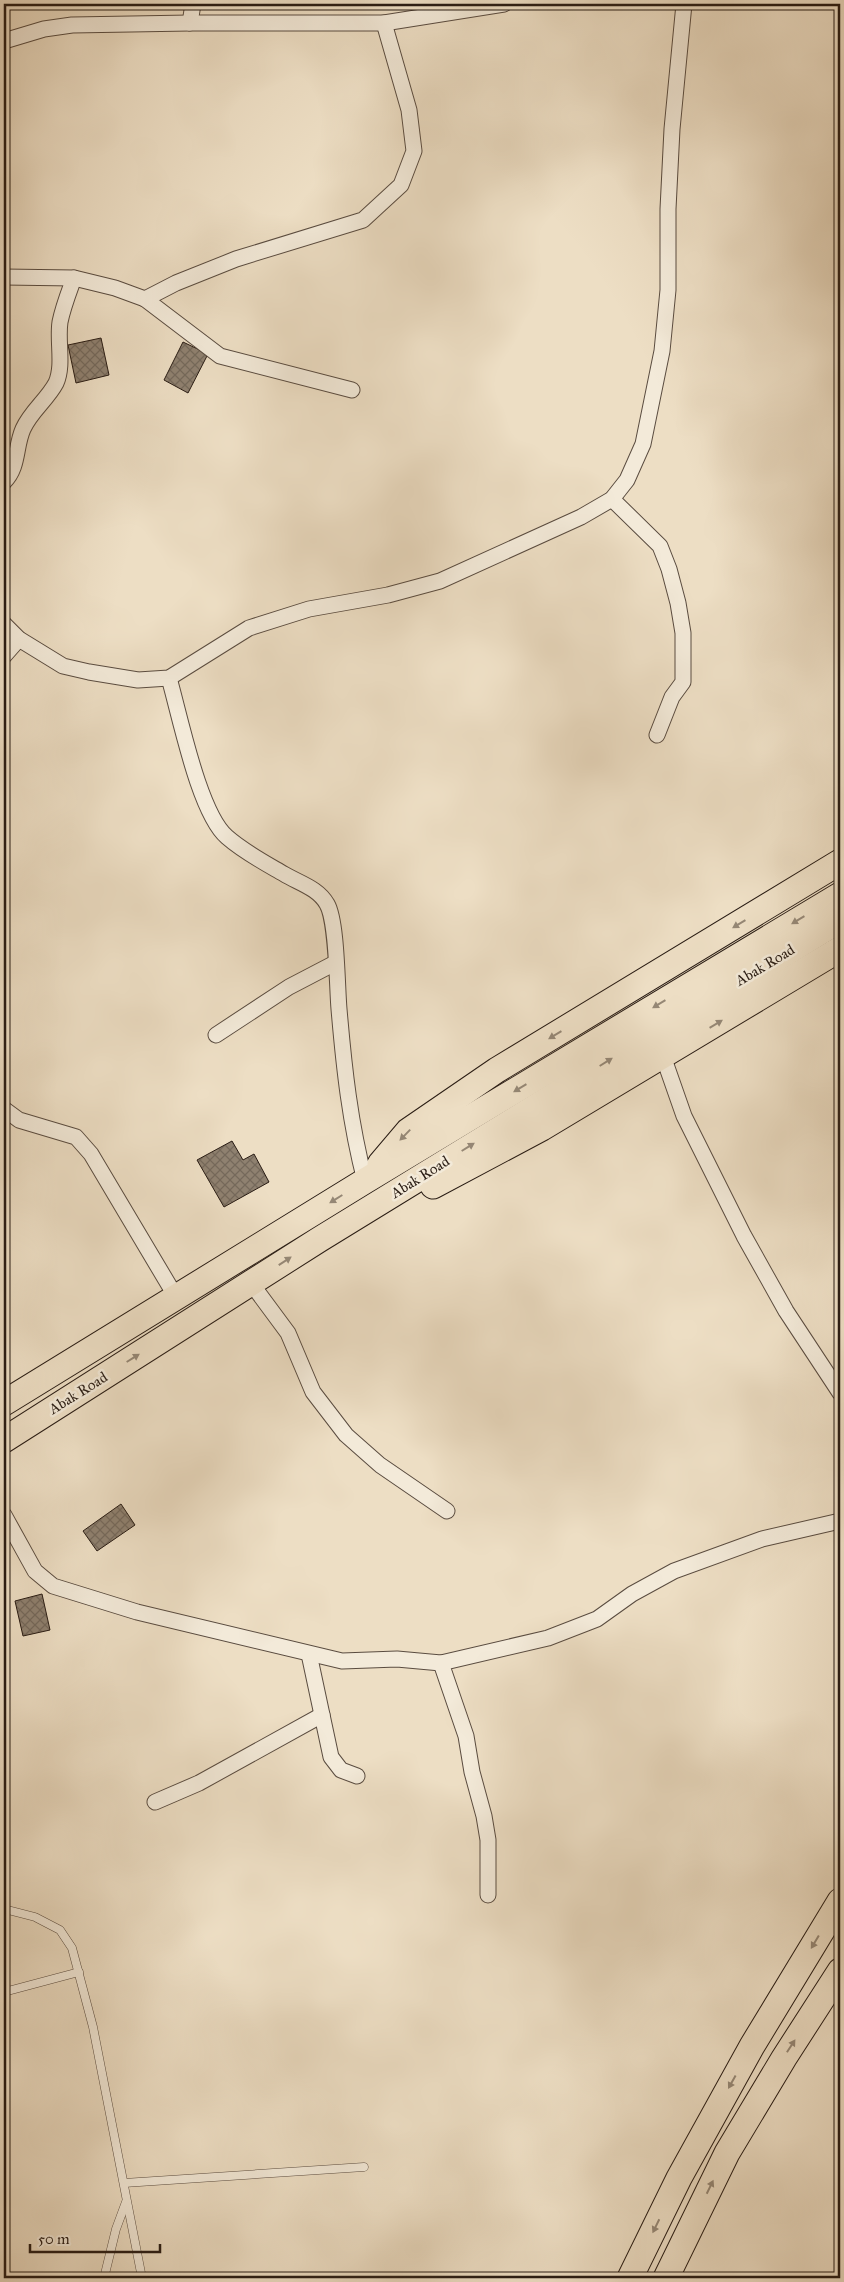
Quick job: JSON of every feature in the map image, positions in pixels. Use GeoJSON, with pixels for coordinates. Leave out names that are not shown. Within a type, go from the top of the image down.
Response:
{"type":"FeatureCollection","features":[{"type":"Feature","properties":{"kind":"highway"},"geometry":{"type":"LineString","coordinates":[[365,1181],[408,1131],[497,1070],[840,862]]}},
{"type":"Feature","properties":{"kind":"highway","name":"Abak Road"},"geometry":{"type":"LineString","coordinates":[[4,1403],[365,1181],[840,895]]}},
{"type":"Feature","properties":{"kind":"highway","name":"Abak Road"},"geometry":{"type":"LineString","coordinates":[[4,1440],[320,1239],[840,920]]}},
{"type":"Feature","properties":{"kind":"highway"},"geometry":{"type":"LineString","coordinates":[[320,1239],[441,1183],[542,1128],[840,948]]}},
{"type":"Feature","properties":{"kind":"highway"},"geometry":{"type":"LineString","coordinates":[[630,2278],[679,2178],[752,2046],[840,1901]]}},
{"type":"Feature","properties":{"kind":"highway"},"geometry":{"type":"LineString","coordinates":[[666,2278],[727,2153],[784,2058],[840,1971]]}},
{"type":"Feature","properties":{"kind":"street"},"geometry":{"type":"LineString","coordinates":[[190,22],[193,4]]}},
{"type":"Feature","properties":{"kind":"street"},"geometry":{"type":"LineString","coordinates":[[4,41],[44,29],[72,25],[190,22],[384,23],[504,4]]}},
{"type":"Feature","properties":{"kind":"street"},"geometry":{"type":"LineString","coordinates":[[4,624],[19,639],[63,666],[138,680],[169,678],[249,628],[309,609],[388,595],[440,581],[581,518],[612,500],[627,480],[643,444],[662,351],[668,290],[668,209],[672,128],[684,4]]}},
{"type":"Feature","properties":{"kind":"street"},"geometry":{"type":"LineString","coordinates":[[145,299],[176,283],[236,258],[363,220],[401,186],[414,151],[409,110],[384,23]]}},
{"type":"Feature","properties":{"kind":"street"},"geometry":{"type":"LineString","coordinates":[[4,277],[74,278],[94,282],[145,299],[220,356],[352,390]]}},
{"type":"Feature","properties":{"kind":"street"},"geometry":{"type":"LineString","coordinates":[[4,482],[9,477],[18,458],[22,431],[32,412],[56,382],[60,364],[60,321],[74,278]]}},
{"type":"Feature","properties":{"kind":"street"},"geometry":{"type":"LineString","coordinates":[[612,500],[660,546],[669,569],[678,603],[682,633],[682,682],[672,697],[657,735]]}},
{"type":"Feature","properties":{"kind":"street"},"geometry":{"type":"LineString","coordinates":[[4,656],[19,639]]}},
{"type":"Feature","properties":{"kind":"street"},"geometry":{"type":"LineString","coordinates":[[169,678],[202,794],[213,819],[226,836],[286,875],[314,890],[328,904],[334,932],[335,963],[351,1123],[365,1181]]}},
{"type":"Feature","properties":{"kind":"street"},"geometry":{"type":"LineString","coordinates":[[216,1035],[289,987],[335,963]]}},
{"type":"Feature","properties":{"kind":"street"},"geometry":{"type":"LineString","coordinates":[[663,1056],[684,1116],[744,1236],[786,1311],[840,1394]]}},
{"type":"Feature","properties":{"kind":"street"},"geometry":{"type":"LineString","coordinates":[[4,1109],[19,1120],[76,1137],[91,1154],[176,1297]]}},
{"type":"Feature","properties":{"kind":"street"},"geometry":{"type":"LineString","coordinates":[[251,1283],[288,1333],[313,1392],[346,1435],[380,1465],[447,1512]]}},
{"type":"Feature","properties":{"kind":"street"},"geometry":{"type":"LineString","coordinates":[[4,1515],[35,1571],[53,1586],[137,1612],[342,1661],[397,1659],[441,1663],[548,1638],[597,1619],[632,1594],[674,1571],[762,1540],[840,1521]]}},
{"type":"Feature","properties":{"kind":"street"},"geometry":{"type":"LineString","coordinates":[[309,1654],[331,1757],[340,1770],[356,1776]]}},
{"type":"Feature","properties":{"kind":"street"},"geometry":{"type":"LineString","coordinates":[[441,1663],[466,1736],[472,1772],[484,1816],[488,1840],[488,1894]]}},
{"type":"Feature","properties":{"kind":"street"},"geometry":{"type":"LineString","coordinates":[[155,1802],[199,1783],[322,1715]]}},
{"type":"Feature","properties":{"kind":"lane"},"geometry":{"type":"LineString","coordinates":[[4,1909],[35,1918],[60,1930],[72,1948],[93,2027],[142,2278]]}},
{"type":"Feature","properties":{"kind":"lane"},"geometry":{"type":"LineString","coordinates":[[4,1992],[79,1972]]}},
{"type":"Feature","properties":{"kind":"lane"},"geometry":{"type":"LineString","coordinates":[[124,2183],[364,2167]]}},
{"type":"Feature","properties":{"kind":"lane"},"geometry":{"type":"LineString","coordinates":[[104,2278],[116,2229],[127,2200]]}},
{"type":"Feature","properties":{"kind":"building"},"geometry":{"type":"Polygon","coordinates":[[[101,338],[109,375],[76,383],[68,345],[101,338]]]}},
{"type":"Feature","properties":{"kind":"building"},"geometry":{"type":"Polygon","coordinates":[[[183,342],[208,354],[188,393],[164,380],[183,342]]]}},
{"type":"Feature","properties":{"kind":"building"},"geometry":{"type":"Polygon","coordinates":[[[232,1141],[243,1160],[254,1154],[269,1182],[224,1207],[197,1160],[232,1141]]]}},
{"type":"Feature","properties":{"kind":"building"},"geometry":{"type":"Polygon","coordinates":[[[121,1504],[135,1525],[97,1551],[83,1531],[121,1504]]]}},
{"type":"Feature","properties":{"kind":"building"},"geometry":{"type":"Polygon","coordinates":[[[42,1594],[50,1630],[23,1636],[15,1601],[42,1594]]]}}]}
